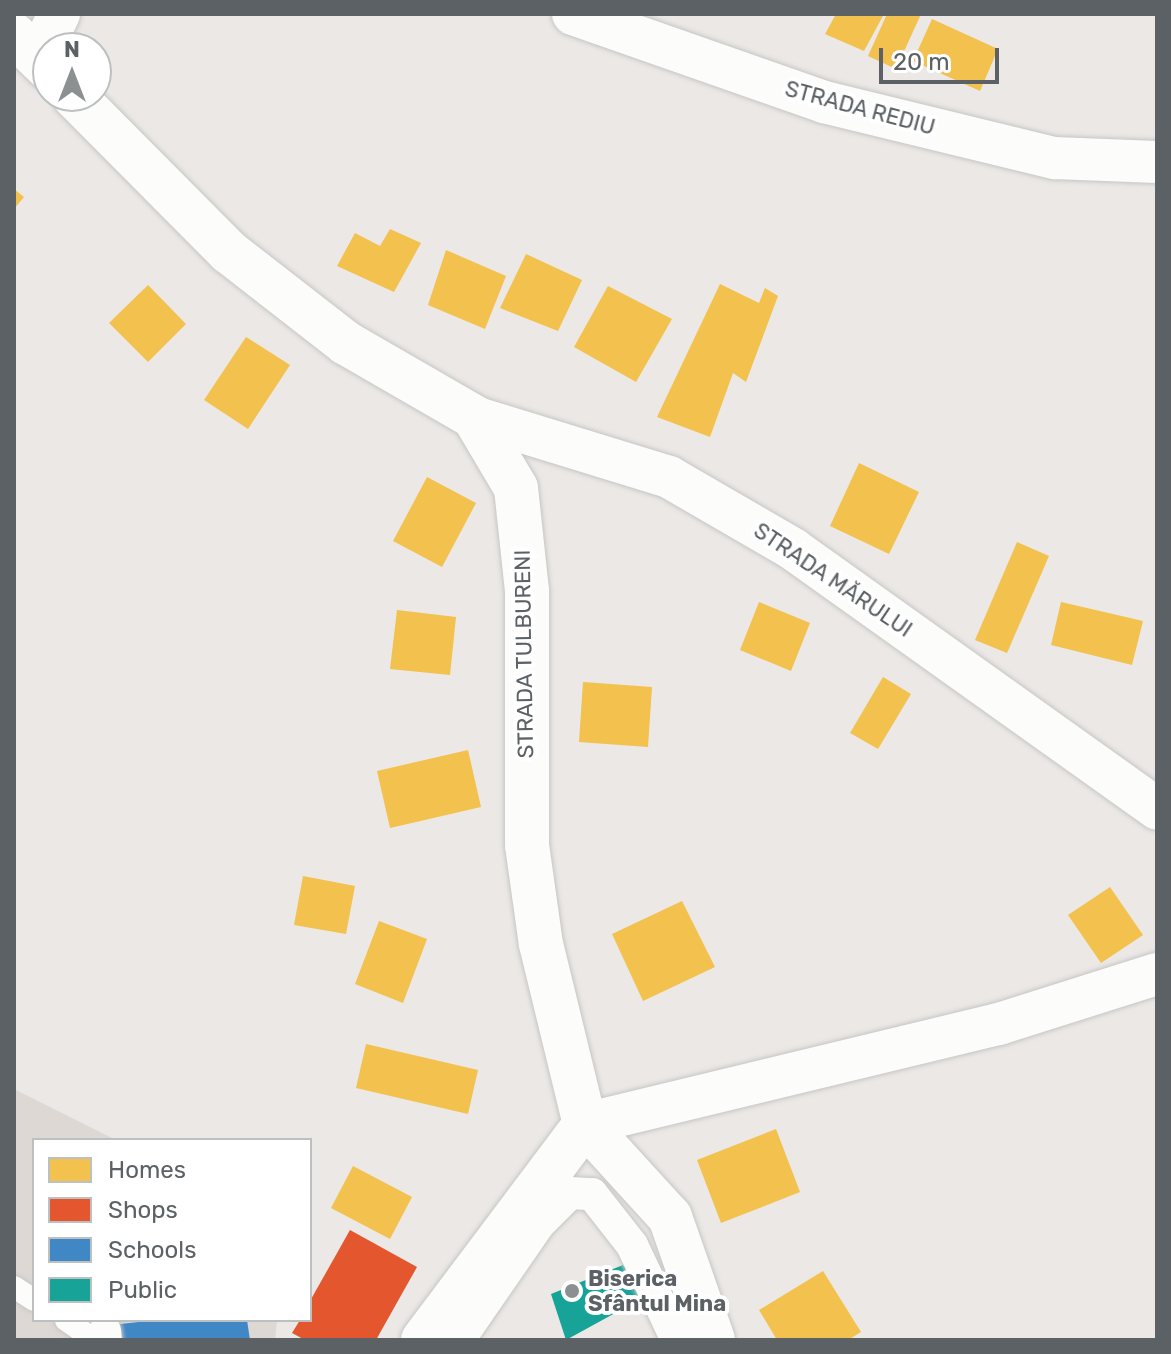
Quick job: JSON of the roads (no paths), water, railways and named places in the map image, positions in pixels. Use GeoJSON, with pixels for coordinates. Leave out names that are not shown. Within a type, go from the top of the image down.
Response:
{"type":"FeatureCollection","features":[{"type":"Feature","properties":{"kind":"street"},"geometry":{"type":"LineString","coordinates":[[47,32],[59,14]]}},
{"type":"Feature","properties":{"kind":"street","name":"STRADA REDIU"},"geometry":{"type":"LineString","coordinates":[[573,14],[824,102],[1054,158],[1157,162]]}},
{"type":"Feature","properties":{"kind":"street","name":"STRADA TULBURENI"},"geometry":{"type":"LineString","coordinates":[[90,112],[229,252],[346,343],[474,417],[516,488],[527,591],[527,845],[541,944],[585,1124],[670,1217],[713,1340]]}},
{"type":"Feature","properties":{"kind":"street","name":"STRADA MĂRULUI"},"geometry":{"type":"LineString","coordinates":[[474,417],[669,477],[793,549],[1157,809]]}},
{"type":"Feature","properties":{"kind":"street"},"geometry":{"type":"LineString","coordinates":[[423,1340],[585,1124],[999,1024],[1157,974]]}},
{"type":"Feature","properties":{"kind":"street"},"geometry":{"type":"LineString","coordinates":[[459,1340],[539,1224],[570,1193],[592,1194],[632,1245],[677,1340]]}},
{"type":"Feature","properties":{"kind":"lane"},"geometry":{"type":"LineString","coordinates":[[14,1287],[32,1299]]}},
{"type":"Feature","properties":{"kind":"lane"},"geometry":{"type":"LineString","coordinates":[[70,1322],[102,1337]]}},
{"type":"Feature","properties":{"kind":"place","name":"Biserica Sfântul Mina"},"geometry":{"type":"Point","coordinates":[572,1291]}}]}
